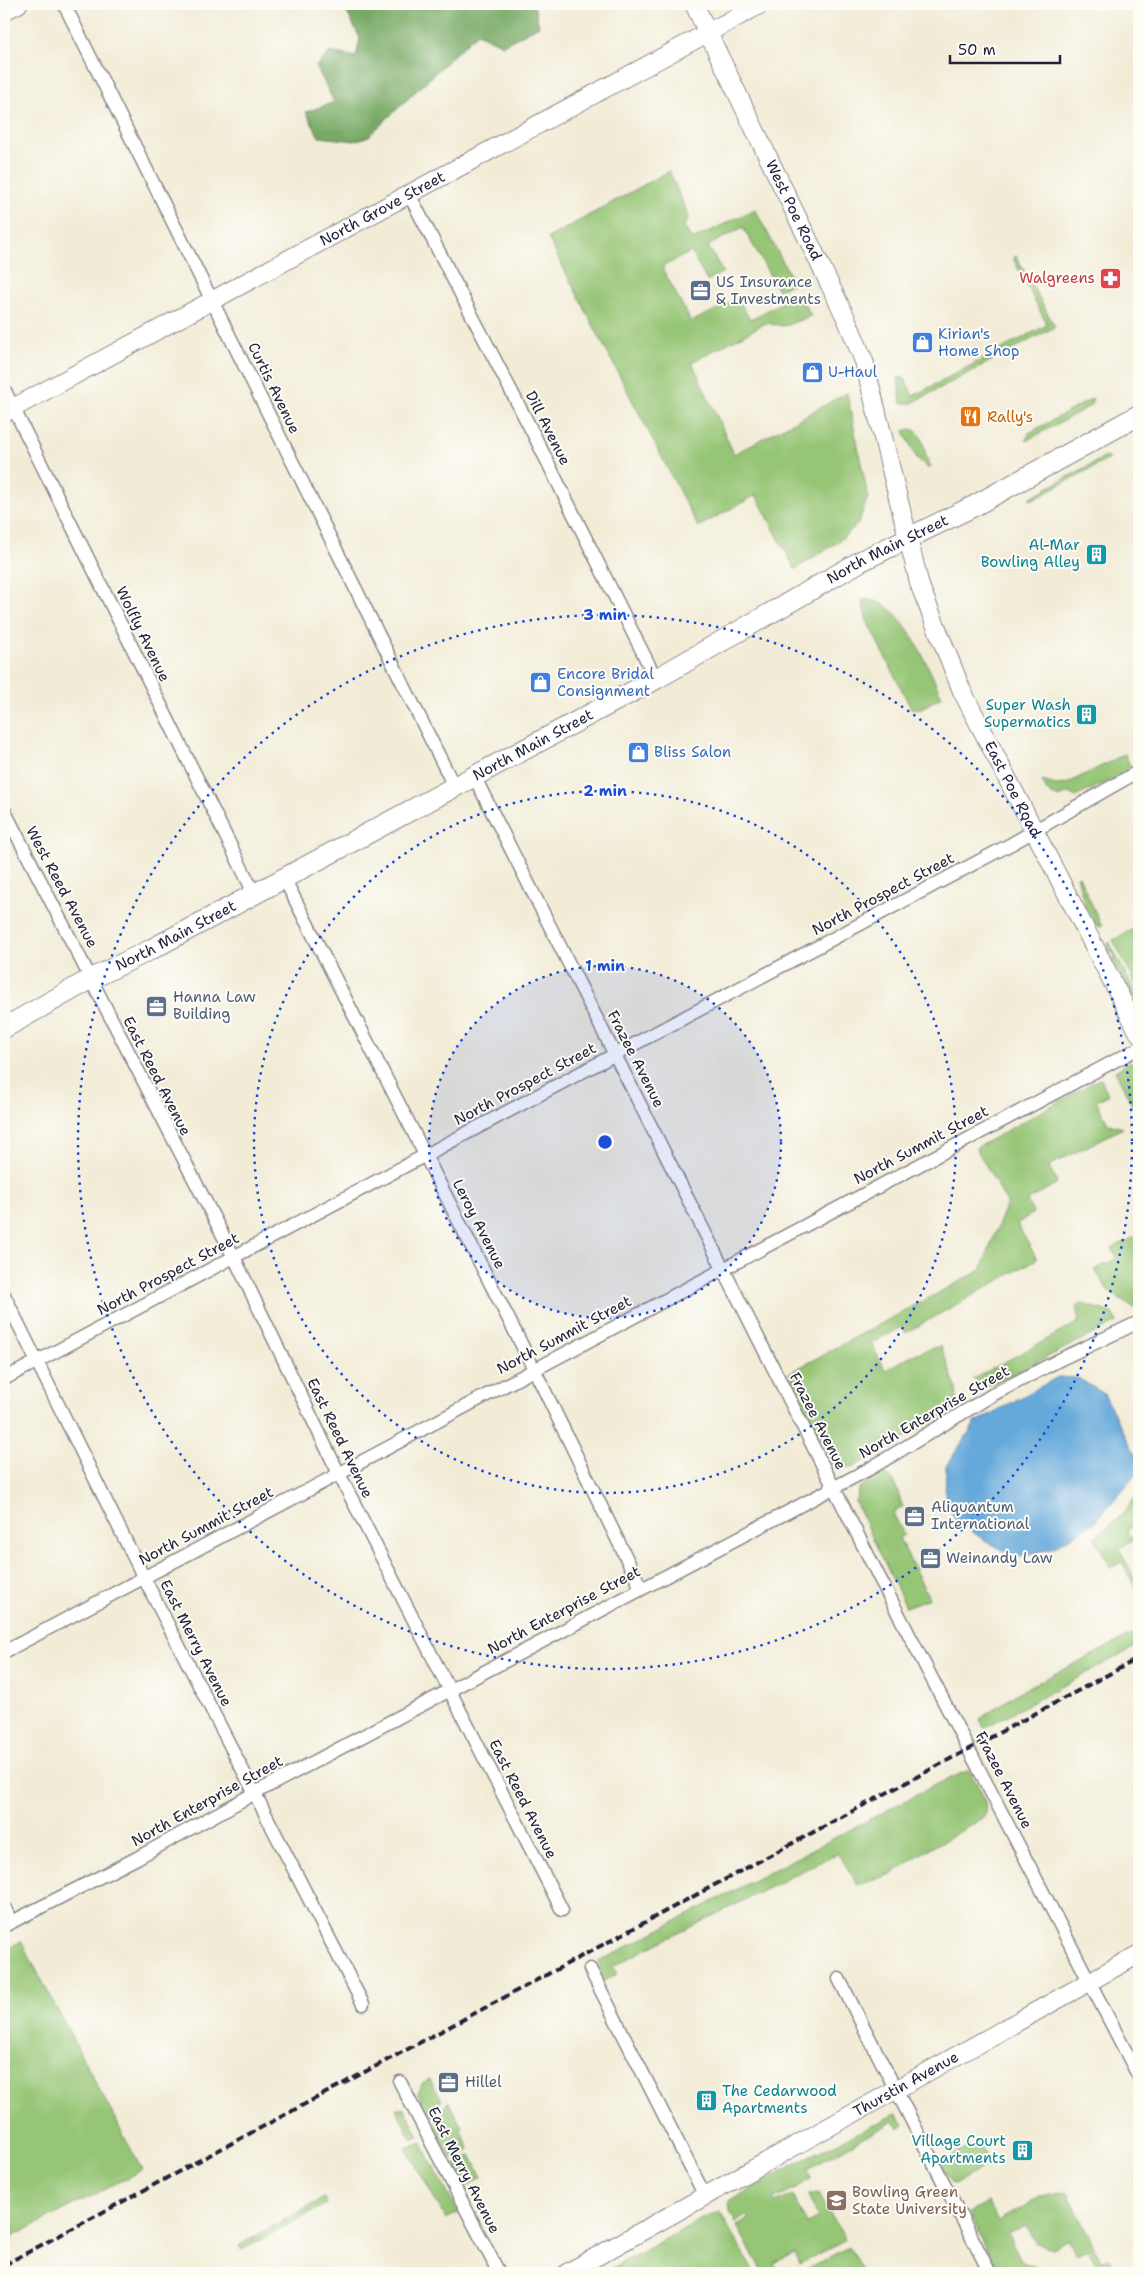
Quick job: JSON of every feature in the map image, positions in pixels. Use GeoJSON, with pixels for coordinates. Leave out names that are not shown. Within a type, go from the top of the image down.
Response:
{"type":"FeatureCollection","features":[{"type":"Feature","properties":{"kind":"main road","name":"North Main Street"},"geometry":{"type":"LineString","coordinates":[[4,1028],[89,980],[656,679],[861,561],[909,538],[1139,415]]}},
{"type":"Feature","properties":{"kind":"street"},"geometry":{"type":"LineString","coordinates":[[4,11],[18,4]]}},
{"type":"Feature","properties":{"kind":"street","name":"Curtis Avenue"},"geometry":{"type":"LineString","coordinates":[[64,4],[454,786]]}},
{"type":"Feature","properties":{"kind":"street","name":"West Poe Road"},"geometry":{"type":"LineString","coordinates":[[694,4],[846,318],[864,361],[909,538]]}},
{"type":"Feature","properties":{"kind":"street","name":"North Grove Street"},"geometry":{"type":"LineString","coordinates":[[8,410],[761,4]]}},
{"type":"Feature","properties":{"kind":"street","name":"Dill Avenue"},"geometry":{"type":"LineString","coordinates":[[409,194],[533,433],[656,679]]}},
{"type":"Feature","properties":{"kind":"street","name":"Wolfly Avenue"},"geometry":{"type":"LineString","coordinates":[[4,389],[8,410],[254,893]]}},
{"type":"Feature","properties":{"kind":"street","name":"East Poe Road"},"geometry":{"type":"LineString","coordinates":[[909,538],[920,586],[962,691],[1139,1033]]}},
{"type":"Feature","properties":{"kind":"street","name":"North Prospect Street"},"geometry":{"type":"LineString","coordinates":[[4,1379],[1035,831],[1139,771]]}},
{"type":"Feature","properties":{"kind":"street","name":"Frazee Avenue"},"geometry":{"type":"LineString","coordinates":[[474,776],[833,1487],[1139,2077]]}},
{"type":"Feature","properties":{"kind":"street","name":"West Reed Avenue"},"geometry":{"type":"LineString","coordinates":[[4,810],[82,961],[89,980]]}},
{"type":"Feature","properties":{"kind":"street","name":"Leroy Avenue"},"geometry":{"type":"LineString","coordinates":[[284,878],[418,1145],[426,1155],[534,1369],[640,1588]]}},
{"type":"Feature","properties":{"kind":"street","name":"East Reed Avenue"},"geometry":{"type":"LineString","coordinates":[[89,980],[234,1257],[339,1474],[562,1910]]}},
{"type":"Feature","properties":{"kind":"street","name":"North Summit Street"},"geometry":{"type":"LineString","coordinates":[[4,1652],[1139,1048]]}},
{"type":"Feature","properties":{"kind":"street","name":"East Merry Avenue"},"geometry":{"type":"LineString","coordinates":[[4,1295],[144,1578],[363,2004]]}},
{"type":"Feature","properties":{"kind":"street","name":"North Enterprise Street"},"geometry":{"type":"LineString","coordinates":[[8,1924],[137,1858],[640,1588],[871,1468],[994,1394],[1061,1359],[1139,1322]]}},
{"type":"Feature","properties":{"kind":"street"},"geometry":{"type":"LineString","coordinates":[[4,1906],[8,1924]]}},
{"type":"Feature","properties":{"kind":"street","name":"Thurstin Avenue"},"geometry":{"type":"LineString","coordinates":[[566,2273],[1139,1954]]}},
{"type":"Feature","properties":{"kind":"street"},"geometry":{"type":"LineString","coordinates":[[590,1969],[705,2196]]}},
{"type":"Feature","properties":{"kind":"street"},"geometry":{"type":"LineString","coordinates":[[839,1979],[990,2273]]}},
{"type":"Feature","properties":{"kind":"street","name":"East Merry Avenue"},"geometry":{"type":"LineString","coordinates":[[400,2082],[499,2273]]}},
{"type":"Feature","properties":{"kind":"green space"},"geometry":{"type":"Polygon","coordinates":[[[530,4],[534,5],[539,26],[503,45],[477,33],[369,136],[355,141],[319,137],[306,112],[334,102],[316,66],[330,52],[356,57],[360,38],[343,5],[530,4]]]}},
{"type":"Feature","properties":{"kind":"green space"},"geometry":{"type":"Polygon","coordinates":[[[669,171],[689,217],[684,226],[692,240],[755,209],[794,283],[778,290],[743,227],[708,246],[723,272],[707,281],[691,252],[662,267],[691,322],[738,299],[750,320],[784,301],[800,296],[811,316],[784,326],[766,323],[692,362],[734,454],[847,393],[868,497],[858,524],[838,542],[795,569],[756,495],[698,527],[548,238],[669,171]]]}},
{"type":"Feature","properties":{"kind":"green space"},"geometry":{"type":"Polygon","coordinates":[[[1016,256],[1055,327],[912,403],[901,403],[898,377],[905,379],[913,396],[1047,325],[1013,258],[1016,256]]]}},
{"type":"Feature","properties":{"kind":"green space"},"geometry":{"type":"Polygon","coordinates":[[[1093,398],[1090,406],[1026,441],[1029,433],[1093,398]]]}},
{"type":"Feature","properties":{"kind":"green space"},"geometry":{"type":"Polygon","coordinates":[[[910,429],[919,434],[922,439],[926,456],[931,466],[929,469],[916,457],[904,431],[910,429]]]}},
{"type":"Feature","properties":{"kind":"green space"},"geometry":{"type":"Polygon","coordinates":[[[1105,457],[1109,459],[1031,500],[1029,498],[1105,457]]]}},
{"type":"Feature","properties":{"kind":"green space"},"geometry":{"type":"Polygon","coordinates":[[[862,600],[877,602],[888,608],[898,617],[916,643],[942,696],[920,709],[911,708],[867,621],[862,600]]]}},
{"type":"Feature","properties":{"kind":"green space"},"geometry":{"type":"Polygon","coordinates":[[[1125,754],[1130,766],[1122,775],[1075,797],[1070,793],[1057,797],[1047,791],[1042,781],[1056,785],[1066,784],[1125,754]]]}},
{"type":"Feature","properties":{"kind":"green space"},"geometry":{"type":"Polygon","coordinates":[[[1077,876],[1079,876],[1102,927],[1095,925],[1085,906],[1077,876]]]}},
{"type":"Feature","properties":{"kind":"green space"},"geometry":{"type":"Polygon","coordinates":[[[1139,926],[1139,990],[1113,940],[1139,926]]]}},
{"type":"Feature","properties":{"kind":"green space"},"geometry":{"type":"Polygon","coordinates":[[[1109,942],[1139,1000],[1139,1012],[1112,959],[1115,956],[1113,952],[1109,954],[1107,948],[1109,942]]]}},
{"type":"Feature","properties":{"kind":"green space"},"geometry":{"type":"Polygon","coordinates":[[[1129,1062],[1137,1063],[1139,1069],[1139,1119],[1115,1071],[1129,1062]]]}},
{"type":"Feature","properties":{"kind":"green space"},"geometry":{"type":"Polygon","coordinates":[[[1101,1078],[1108,1095],[1096,1101],[1108,1124],[1123,1128],[1049,1166],[1057,1183],[1027,1201],[1033,1213],[1017,1224],[1037,1259],[906,1333],[902,1327],[871,1343],[885,1370],[917,1353],[941,1346],[956,1388],[958,1407],[852,1468],[832,1464],[789,1373],[981,1270],[1007,1203],[976,1148],[1101,1078]]]}},
{"type":"Feature","properties":{"kind":"green space"},"geometry":{"type":"Polygon","coordinates":[[[1139,1235],[1138,1310],[1109,1292],[1095,1270],[1117,1258],[1112,1248],[1139,1235]]]}},
{"type":"Feature","properties":{"kind":"green space"},"geometry":{"type":"Polygon","coordinates":[[[1083,1304],[1112,1313],[1117,1322],[993,1384],[982,1386],[973,1379],[1079,1322],[1076,1307],[1083,1304]]]}},
{"type":"Feature","properties":{"kind":"green space"},"geometry":{"type":"Polygon","coordinates":[[[882,1472],[894,1481],[903,1507],[893,1513],[904,1535],[899,1538],[929,1598],[906,1607],[855,1502],[859,1488],[882,1472]]]}},
{"type":"Feature","properties":{"kind":"green space"},"geometry":{"type":"Polygon","coordinates":[[[1139,1491],[1139,1523],[1127,1530],[1133,1540],[1119,1548],[1139,1587],[1139,1595],[1122,1562],[1111,1568],[1094,1537],[1120,1517],[1139,1491]]]}},
{"type":"Feature","properties":{"kind":"green space"},"geometry":{"type":"Polygon","coordinates":[[[1139,1631],[1139,1645],[984,1728],[980,1719],[1019,1692],[1139,1631]]]}},
{"type":"Feature","properties":{"kind":"green space"},"geometry":{"type":"Polygon","coordinates":[[[969,1770],[985,1801],[985,1813],[982,1819],[919,1855],[892,1874],[858,1885],[838,1853],[613,1966],[617,1974],[604,1981],[598,1962],[935,1785],[969,1770]]]}},
{"type":"Feature","properties":{"kind":"green space"},"geometry":{"type":"Polygon","coordinates":[[[21,1941],[142,2170],[4,2241],[4,1951],[21,1941]]]}},
{"type":"Feature","properties":{"kind":"green space"},"geometry":{"type":"Polygon","coordinates":[[[430,2080],[442,2099],[431,2120],[418,2093],[422,2084],[430,2080]]]}},
{"type":"Feature","properties":{"kind":"green space"},"geometry":{"type":"Polygon","coordinates":[[[448,2101],[462,2127],[460,2129],[470,2150],[452,2160],[434,2128],[448,2101]]]}},
{"type":"Feature","properties":{"kind":"green space"},"geometry":{"type":"Polygon","coordinates":[[[396,2108],[405,2109],[419,2136],[411,2139],[396,2108]]]}},
{"type":"Feature","properties":{"kind":"green space"},"geometry":{"type":"Polygon","coordinates":[[[896,2114],[904,2125],[899,2129],[894,2121],[807,2169],[812,2179],[773,2200],[775,2203],[792,2195],[807,2224],[818,2218],[808,2195],[819,2193],[845,2240],[800,2264],[795,2253],[774,2263],[779,2273],[763,2273],[737,2226],[749,2219],[747,2215],[736,2222],[730,2211],[729,2201],[802,2160],[896,2114]]]}},
{"type":"Feature","properties":{"kind":"green space"},"geometry":{"type":"Polygon","coordinates":[[[421,2142],[458,2213],[446,2219],[406,2148],[421,2142]]]}},
{"type":"Feature","properties":{"kind":"green space"},"geometry":{"type":"Polygon","coordinates":[[[978,2144],[985,2155],[984,2167],[955,2184],[951,2183],[942,2165],[958,2152],[978,2144]]]}},
{"type":"Feature","properties":{"kind":"green space"},"geometry":{"type":"Polygon","coordinates":[[[471,2155],[482,2177],[465,2187],[453,2165],[471,2155]]]}},
{"type":"Feature","properties":{"kind":"green space"},"geometry":{"type":"Polygon","coordinates":[[[1068,2192],[1101,2260],[1110,2258],[1118,2273],[1101,2273],[1088,2249],[1077,2254],[1069,2239],[1052,2248],[1036,2243],[1026,2225],[1008,2234],[1022,2262],[1056,2273],[1000,2273],[969,2214],[987,2201],[999,2221],[1040,2197],[1068,2192]]]}},
{"type":"Feature","properties":{"kind":"green space"},"geometry":{"type":"Polygon","coordinates":[[[324,2198],[326,2204],[242,2250],[240,2245],[324,2198]]]}},
{"type":"Feature","properties":{"kind":"green space"},"geometry":{"type":"Polygon","coordinates":[[[720,2212],[754,2273],[603,2273],[702,2219],[720,2212]]]}},
{"type":"Feature","properties":{"kind":"green space"},"geometry":{"type":"Polygon","coordinates":[[[849,2247],[864,2273],[805,2273],[804,2271],[849,2247]]]}},
{"type":"Feature","properties":{"kind":"water"},"geometry":{"type":"Polygon","coordinates":[[[1058,1377],[1078,1378],[1104,1394],[1137,1458],[1138,1472],[1095,1522],[1051,1549],[1015,1557],[981,1538],[955,1519],[945,1499],[946,1466],[976,1422],[1058,1377]]]}},
{"type":"Feature","properties":{"kind":"railway"},"geometry":{"type":"LineString","coordinates":[[4,2265],[1139,1658]]}},
{"type":"Feature","properties":{"kind":"place","name":"Walgreens"},"geometry":{"type":"Point","coordinates":[1111,278]}},
{"type":"Feature","properties":{"kind":"place","name":"US Insurance & Investments"},"geometry":{"type":"Point","coordinates":[700,291]}},
{"type":"Feature","properties":{"kind":"place","name":"Kirian's Home Shop"},"geometry":{"type":"Point","coordinates":[922,343]}},
{"type":"Feature","properties":{"kind":"place","name":"U-Haul"},"geometry":{"type":"Point","coordinates":[812,372]}},
{"type":"Feature","properties":{"kind":"place","name":"Rally's"},"geometry":{"type":"Point","coordinates":[971,417]}},
{"type":"Feature","properties":{"kind":"place","name":"Al-Mar Bowling Alley"},"geometry":{"type":"Point","coordinates":[1096,554]}},
{"type":"Feature","properties":{"kind":"place","name":"Encore Bridal Consignment"},"geometry":{"type":"Point","coordinates":[541,683]}},
{"type":"Feature","properties":{"kind":"place","name":"Super Wash Supermatics"},"geometry":{"type":"Point","coordinates":[1087,714]}},
{"type":"Feature","properties":{"kind":"place","name":"Bliss Salon"},"geometry":{"type":"Point","coordinates":[638,752]}},
{"type":"Feature","properties":{"kind":"place","name":"Hanna Law Building"},"geometry":{"type":"Point","coordinates":[157,1006]}},
{"type":"Feature","properties":{"kind":"place","name":"Aliquantum International"},"geometry":{"type":"Point","coordinates":[915,1516]}},
{"type":"Feature","properties":{"kind":"place","name":"Weinandy Law"},"geometry":{"type":"Point","coordinates":[930,1558]}},
{"type":"Feature","properties":{"kind":"place","name":"Hillel"},"geometry":{"type":"Point","coordinates":[449,2082]}},
{"type":"Feature","properties":{"kind":"place","name":"The Cedarwood Apartments"},"geometry":{"type":"Point","coordinates":[706,2100]}},
{"type":"Feature","properties":{"kind":"place","name":"Village Court Apartments"},"geometry":{"type":"Point","coordinates":[1022,2150]}},
{"type":"Feature","properties":{"kind":"place","name":"Bowling Green State University"},"geometry":{"type":"Point","coordinates":[836,2201]}}]}
